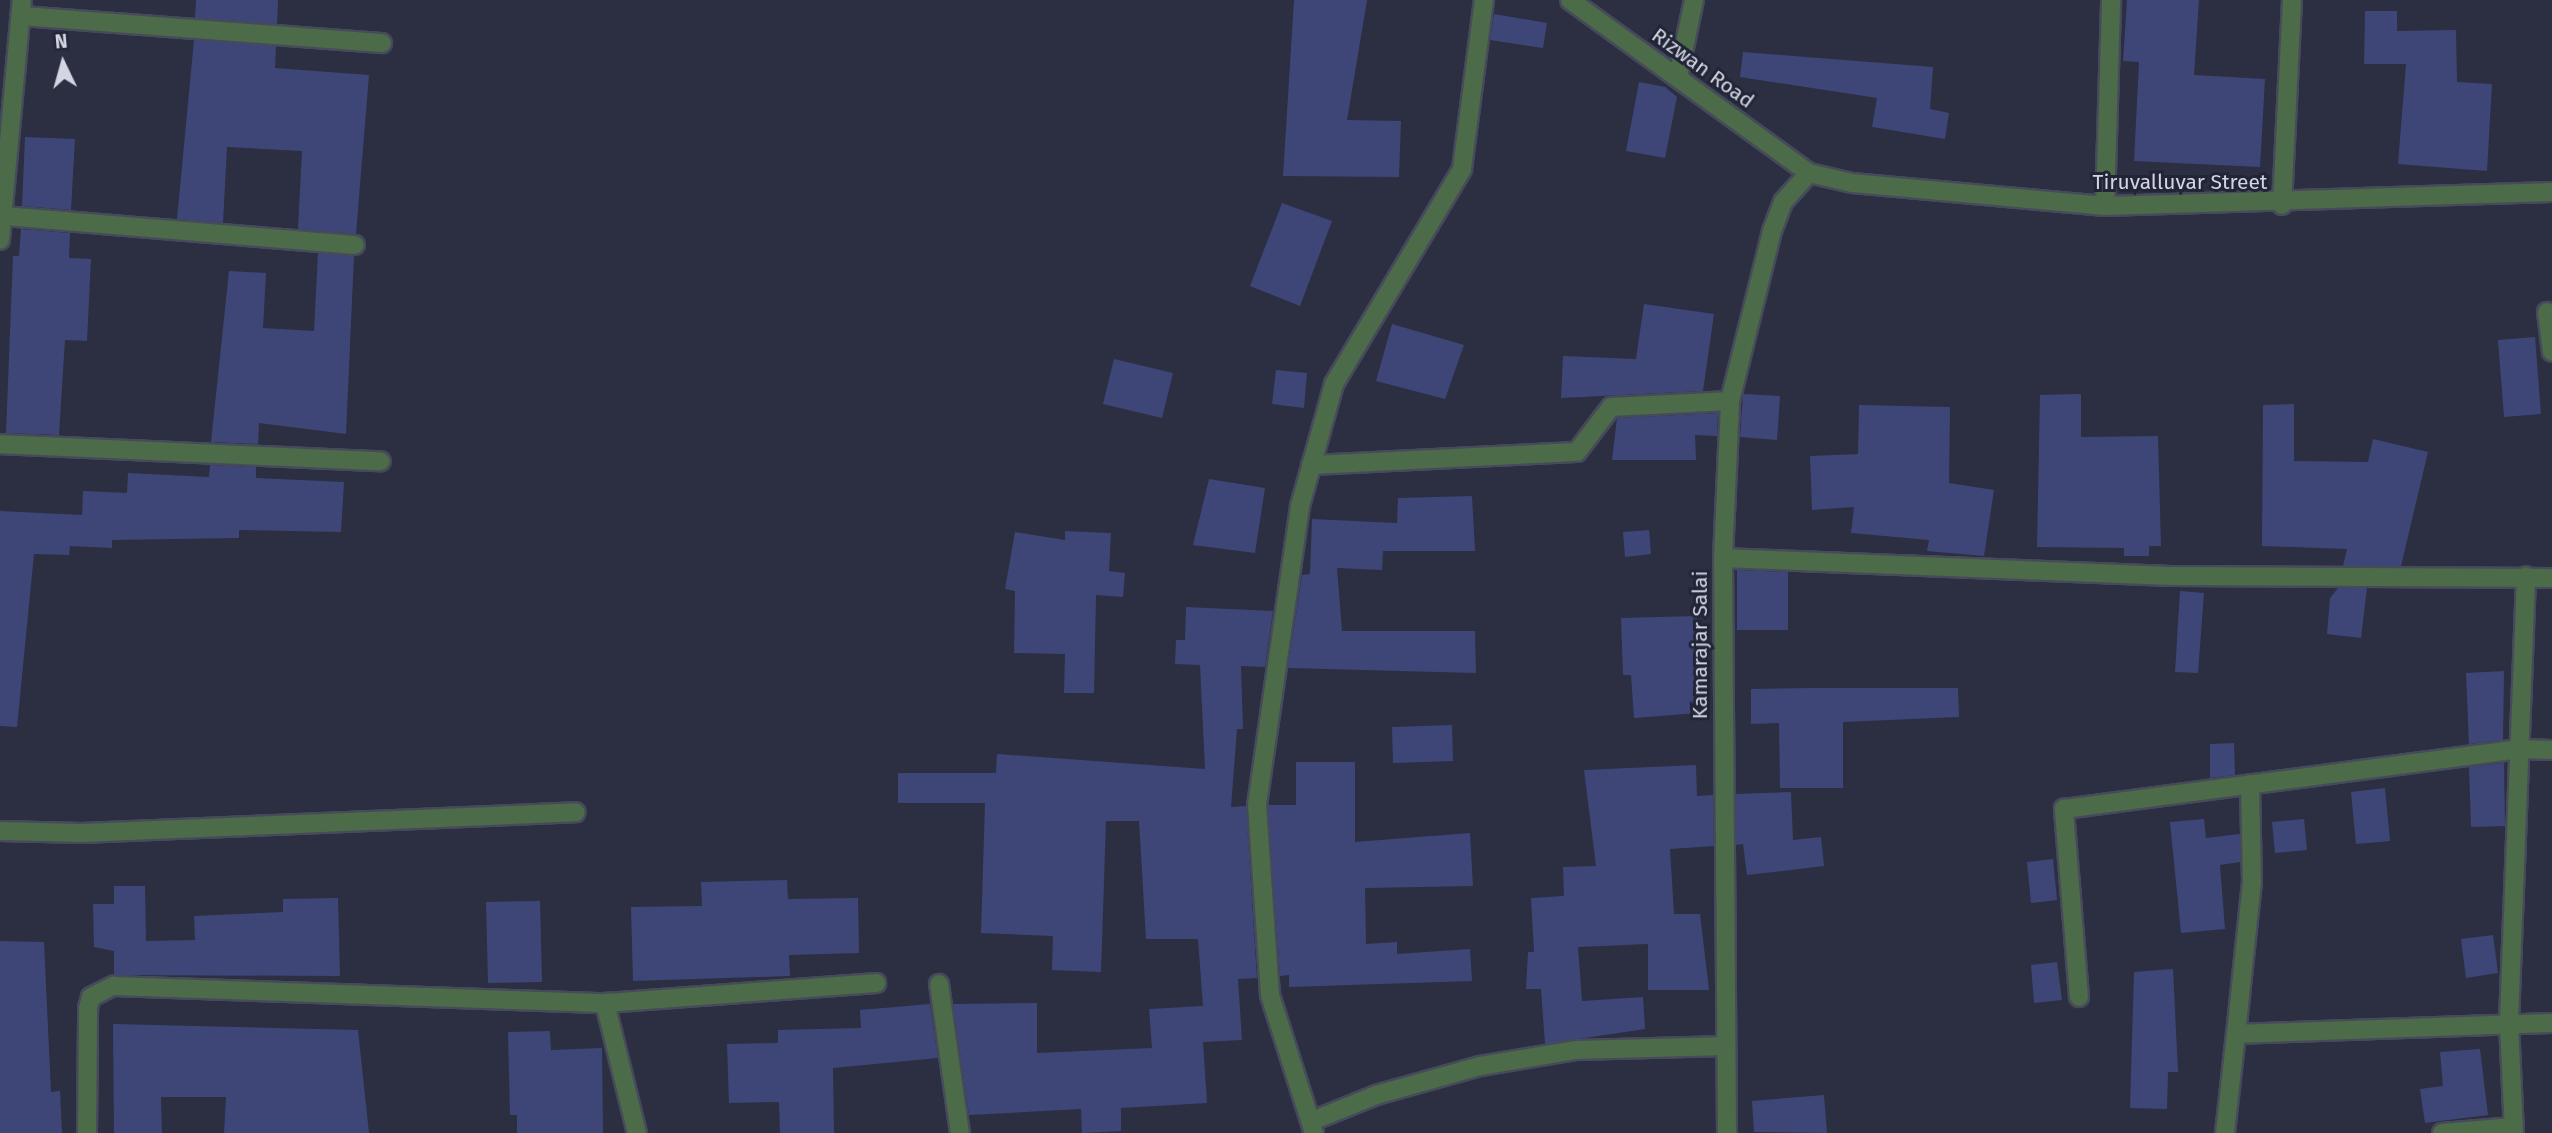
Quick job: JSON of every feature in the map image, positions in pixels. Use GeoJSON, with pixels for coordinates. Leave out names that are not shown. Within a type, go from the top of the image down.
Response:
{"type":"FeatureCollection","features":[{"type":"Feature","properties":{"kind":"street"},"geometry":{"type":"LineString","coordinates":[[1484,0],[1462,169],[1334,384],[1311,465],[1257,805],[1270,995],[1313,1127],[1376,1095],[1480,1066],[1577,1050],[1726,1046]]}},
{"type":"Feature","properties":{"kind":"street","name":"Rizwan Road"},"geometry":{"type":"LineString","coordinates":[[1570,0],[1809,173]]}},
{"type":"Feature","properties":{"kind":"street"},"geometry":{"type":"LineString","coordinates":[[1678,77],[1694,0]]}},
{"type":"Feature","properties":{"kind":"street"},"geometry":{"type":"LineString","coordinates":[[2105,206],[2111,0]]}},
{"type":"Feature","properties":{"kind":"street"},"geometry":{"type":"LineString","coordinates":[[2282,205],[2292,0]]}},
{"type":"Feature","properties":{"kind":"street"},"geometry":{"type":"LineString","coordinates":[[0,240],[21,8],[382,43]]}},
{"type":"Feature","properties":{"kind":"street","name":"Tiruvalluvar Street"},"geometry":{"type":"LineString","coordinates":[[1809,173],[1852,183],[2105,206],[2282,205],[2552,192]]}},
{"type":"Feature","properties":{"kind":"street","name":"Kamarajar Salai"},"geometry":{"type":"LineString","coordinates":[[1727,1133],[1723,558],[1730,401],[1772,231],[1783,202],[1809,173]]}},
{"type":"Feature","properties":{"kind":"street"},"geometry":{"type":"LineString","coordinates":[[2,216],[355,245]]}},
{"type":"Feature","properties":{"kind":"street"},"geometry":{"type":"LineString","coordinates":[[2547,312],[2552,352]]}},
{"type":"Feature","properties":{"kind":"street"},"geometry":{"type":"LineString","coordinates":[[1311,465],[1577,452],[1611,407],[1730,401]]}},
{"type":"Feature","properties":{"kind":"street"},"geometry":{"type":"LineString","coordinates":[[0,443],[381,461]]}},
{"type":"Feature","properties":{"kind":"street"},"geometry":{"type":"LineString","coordinates":[[1723,558],[2171,576],[2552,578]]}},
{"type":"Feature","properties":{"kind":"street"},"geometry":{"type":"LineString","coordinates":[[2441,1133],[2513,1130],[2509,1021],[2526,576]]}},
{"type":"Feature","properties":{"kind":"street"},"geometry":{"type":"LineString","coordinates":[[2079,997],[2064,809],[2520,749],[2552,750]]}},
{"type":"Feature","properties":{"kind":"street"},"geometry":{"type":"LineString","coordinates":[[2225,1133],[2252,882],[2250,784]]}},
{"type":"Feature","properties":{"kind":"street"},"geometry":{"type":"LineString","coordinates":[[0,831],[82,833],[576,812]]}},
{"type":"Feature","properties":{"kind":"street"},"geometry":{"type":"LineString","coordinates":[[87,1133],[88,1008],[91,997],[113,986],[605,1003],[876,983]]}},
{"type":"Feature","properties":{"kind":"street"},"geometry":{"type":"LineString","coordinates":[[939,984],[960,1133]]}},
{"type":"Feature","properties":{"kind":"street"},"geometry":{"type":"LineString","coordinates":[[605,1003],[637,1133]]}},
{"type":"Feature","properties":{"kind":"street"},"geometry":{"type":"LineString","coordinates":[[2236,1034],[2509,1021],[2552,1023]]}},
{"type":"Feature","properties":{"kind":"building"},"geometry":{"type":"Polygon","coordinates":[[[196,0],[278,0],[277,24],[195,18],[196,0]]]}},
{"type":"Feature","properties":{"kind":"building"},"geometry":{"type":"Polygon","coordinates":[[[1294,0],[1367,0],[1347,120],[1401,121],[1399,177],[1283,176],[1294,0]]]}},
{"type":"Feature","properties":{"kind":"building"},"geometry":{"type":"Polygon","coordinates":[[[2127,0],[2199,0],[2194,75],[2265,79],[2260,167],[2134,161],[2139,62],[2123,61],[2127,0]]]}},
{"type":"Feature","properties":{"kind":"building"},"geometry":{"type":"Polygon","coordinates":[[[2365,11],[2397,11],[2397,31],[2456,30],[2457,82],[2492,84],[2487,171],[2398,164],[2406,64],[2364,64],[2365,11]]]}},
{"type":"Feature","properties":{"kind":"building"},"geometry":{"type":"Polygon","coordinates":[[[1494,14],[1547,23],[1543,48],[1490,40],[1494,14]]]}},
{"type":"Feature","properties":{"kind":"building"},"geometry":{"type":"Polygon","coordinates":[[[194,40],[276,46],[275,68],[369,75],[356,234],[298,229],[302,151],[227,147],[223,223],[177,219],[194,40]]]}},
{"type":"Feature","properties":{"kind":"building"},"geometry":{"type":"Polygon","coordinates":[[[1743,52],[1933,67],[1930,109],[1949,113],[1945,139],[1872,127],[1877,98],[1740,77],[1743,52]]]}},
{"type":"Feature","properties":{"kind":"building"},"geometry":{"type":"Polygon","coordinates":[[[1639,82],[1665,87],[1677,97],[1665,158],[1626,151],[1639,82]]]}},
{"type":"Feature","properties":{"kind":"building"},"geometry":{"type":"Polygon","coordinates":[[[25,137],[75,139],[71,210],[22,206],[25,137]]]}},
{"type":"Feature","properties":{"kind":"building"},"geometry":{"type":"Polygon","coordinates":[[[1282,203],[1332,221],[1300,306],[1250,286],[1282,203]]]}},
{"type":"Feature","properties":{"kind":"building"},"geometry":{"type":"Polygon","coordinates":[[[21,229],[70,233],[69,258],[91,259],[87,341],[65,340],[59,435],[6,433],[13,256],[19,256],[21,229]]]}},
{"type":"Feature","properties":{"kind":"building"},"geometry":{"type":"Polygon","coordinates":[[[318,253],[354,256],[346,434],[259,423],[258,444],[211,442],[229,271],[266,273],[263,328],[314,331],[318,253]]]}},
{"type":"Feature","properties":{"kind":"building"},"geometry":{"type":"Polygon","coordinates":[[[1644,304],[1714,314],[1703,391],[1561,398],[1563,356],[1636,359],[1644,304]]]}},
{"type":"Feature","properties":{"kind":"building"},"geometry":{"type":"Polygon","coordinates":[[[1392,324],[1464,345],[1445,399],[1376,381],[1392,324]]]}},
{"type":"Feature","properties":{"kind":"building"},"geometry":{"type":"Polygon","coordinates":[[[2535,337],[2541,414],[2504,417],[2498,340],[2535,337]]]}},
{"type":"Feature","properties":{"kind":"building"},"geometry":{"type":"Polygon","coordinates":[[[1114,359],[1173,373],[1162,418],[1103,404],[1114,359]]]}},
{"type":"Feature","properties":{"kind":"building"},"geometry":{"type":"Polygon","coordinates":[[[1276,370],[1307,373],[1304,408],[1272,404],[1276,370]]]}},
{"type":"Feature","properties":{"kind":"building"},"geometry":{"type":"Polygon","coordinates":[[[1743,394],[1780,396],[1777,440],[1740,437],[1743,394]]]}},
{"type":"Feature","properties":{"kind":"building"},"geometry":{"type":"Polygon","coordinates":[[[2081,394],[2081,437],[2158,436],[2161,546],[2149,546],[2149,556],[2124,556],[2124,548],[2037,547],[2040,395],[2081,394]]]}},
{"type":"Feature","properties":{"kind":"building"},"geometry":{"type":"Polygon","coordinates":[[[2294,404],[2294,461],[2368,462],[2373,439],[2428,452],[2401,566],[2343,566],[2347,549],[2262,546],[2263,405],[2294,404]]]}},
{"type":"Feature","properties":{"kind":"building"},"geometry":{"type":"Polygon","coordinates":[[[1859,405],[1950,407],[1949,483],[1994,490],[1984,556],[1927,551],[1929,540],[1851,533],[1854,507],[1812,510],[1810,456],[1858,454],[1859,405]]]}},
{"type":"Feature","properties":{"kind":"building"},"geometry":{"type":"Polygon","coordinates":[[[1718,413],[1717,436],[1695,435],[1696,460],[1612,460],[1617,418],[1718,413]]]}},
{"type":"Feature","properties":{"kind":"building"},"geometry":{"type":"Polygon","coordinates":[[[210,465],[256,467],[256,478],[344,482],[341,532],[239,530],[239,538],[112,540],[112,548],[70,546],[69,555],[34,554],[17,727],[0,726],[0,511],[82,515],[83,491],[127,493],[128,473],[209,477],[210,465]]]}},
{"type":"Feature","properties":{"kind":"building"},"geometry":{"type":"Polygon","coordinates":[[[1209,479],[1265,488],[1255,553],[1193,545],[1209,479]]]}},
{"type":"Feature","properties":{"kind":"building"},"geometry":{"type":"Polygon","coordinates":[[[1472,496],[1475,551],[1383,551],[1382,570],[1337,568],[1342,631],[1475,631],[1476,673],[1288,668],[1302,575],[1310,574],[1312,519],[1397,523],[1398,498],[1472,496]]]}},
{"type":"Feature","properties":{"kind":"building"},"geometry":{"type":"Polygon","coordinates":[[[1649,530],[1651,554],[1625,557],[1623,532],[1649,530]]]}},
{"type":"Feature","properties":{"kind":"building"},"geometry":{"type":"Polygon","coordinates":[[[1065,531],[1111,533],[1109,571],[1125,573],[1123,597],[1096,595],[1094,693],[1064,693],[1065,654],[1014,653],[1015,591],[1005,589],[1015,532],[1065,540],[1065,531]]]}},
{"type":"Feature","properties":{"kind":"building"},"geometry":{"type":"Polygon","coordinates":[[[1737,570],[1788,572],[1788,630],[1737,630],[1737,570]]]}},
{"type":"Feature","properties":{"kind":"building"},"geometry":{"type":"Polygon","coordinates":[[[2338,588],[2367,588],[2361,638],[2327,634],[2330,598],[2338,588]]]}},
{"type":"Feature","properties":{"kind":"building"},"geometry":{"type":"Polygon","coordinates":[[[2180,591],[2204,593],[2198,673],[2175,672],[2180,591]]]}},
{"type":"Feature","properties":{"kind":"building"},"geometry":{"type":"Polygon","coordinates":[[[1186,607],[1273,611],[1265,667],[1241,666],[1243,729],[1237,729],[1231,807],[1246,806],[1257,978],[1238,979],[1242,1040],[1203,1042],[1207,1103],[1121,1108],[1121,1131],[1082,1133],[1081,1109],[969,1115],[953,1004],[1037,1003],[1037,1053],[1152,1048],[1149,1009],[1203,1006],[1198,939],[1146,939],[1139,821],[1106,821],[1101,972],[1052,970],[1053,936],[981,933],[985,803],[898,803],[898,773],[996,773],[997,754],[1205,769],[1200,665],[1175,664],[1176,640],[1185,640],[1186,607]]]}},
{"type":"Feature","properties":{"kind":"building"},"geometry":{"type":"Polygon","coordinates":[[[1697,616],[1698,713],[1634,718],[1631,675],[1623,675],[1621,618],[1697,616]]]}},
{"type":"Feature","properties":{"kind":"building"},"geometry":{"type":"Polygon","coordinates":[[[2504,671],[2503,740],[2469,744],[2466,673],[2504,671]]]}},
{"type":"Feature","properties":{"kind":"building"},"geometry":{"type":"Polygon","coordinates":[[[1958,688],[1959,717],[1843,722],[1843,788],[1780,788],[1779,723],[1751,724],[1751,689],[1958,688]]]}},
{"type":"Feature","properties":{"kind":"building"},"geometry":{"type":"Polygon","coordinates":[[[1452,725],[1453,761],[1393,763],[1392,727],[1452,725]]]}},
{"type":"Feature","properties":{"kind":"building"},"geometry":{"type":"Polygon","coordinates":[[[2234,743],[2235,775],[2210,778],[2210,744],[2234,743]]]}},
{"type":"Feature","properties":{"kind":"building"},"geometry":{"type":"Polygon","coordinates":[[[1296,762],[1355,762],[1355,842],[1470,833],[1473,886],[1365,888],[1366,944],[1397,942],[1397,954],[1470,949],[1472,981],[1289,987],[1289,975],[1280,976],[1268,805],[1296,805],[1296,762]]]}},
{"type":"Feature","properties":{"kind":"building"},"geometry":{"type":"Polygon","coordinates":[[[2504,763],[2505,826],[2471,827],[2469,767],[2504,763]]]}},
{"type":"Feature","properties":{"kind":"building"},"geometry":{"type":"Polygon","coordinates":[[[1696,765],[1697,796],[1713,795],[1714,846],[1670,849],[1674,914],[1700,914],[1709,990],[1648,990],[1648,944],[1578,947],[1582,1001],[1643,997],[1645,1029],[1545,1044],[1541,989],[1526,989],[1528,952],[1534,952],[1531,898],[1564,896],[1563,867],[1596,866],[1584,770],[1696,765]]]}},
{"type":"Feature","properties":{"kind":"building"},"geometry":{"type":"Polygon","coordinates":[[[2385,788],[2390,841],[2356,844],[2351,792],[2385,788]]]}},
{"type":"Feature","properties":{"kind":"building"},"geometry":{"type":"Polygon","coordinates":[[[1791,792],[1793,840],[1821,837],[1824,866],[1747,875],[1743,844],[1736,845],[1736,794],[1791,792]]]}},
{"type":"Feature","properties":{"kind":"building"},"geometry":{"type":"Polygon","coordinates":[[[2204,819],[2206,838],[2240,834],[2240,862],[2220,865],[2225,929],[2181,933],[2170,822],[2204,819]]]}},
{"type":"Feature","properties":{"kind":"building"},"geometry":{"type":"Polygon","coordinates":[[[2304,819],[2307,850],[2275,853],[2272,822],[2304,819]]]}},
{"type":"Feature","properties":{"kind":"building"},"geometry":{"type":"Polygon","coordinates":[[[2053,859],[2057,900],[2031,903],[2027,862],[2053,859]]]}},
{"type":"Feature","properties":{"kind":"building"},"geometry":{"type":"Polygon","coordinates":[[[787,880],[788,899],[858,898],[859,953],[789,955],[790,976],[633,981],[631,907],[702,906],[701,882],[787,880]]]}},
{"type":"Feature","properties":{"kind":"building"},"geometry":{"type":"Polygon","coordinates":[[[114,886],[145,886],[146,941],[195,940],[194,916],[283,912],[283,899],[338,898],[340,976],[114,975],[114,951],[94,947],[93,904],[114,904],[114,886]]]}},
{"type":"Feature","properties":{"kind":"building"},"geometry":{"type":"Polygon","coordinates":[[[540,901],[542,982],[488,983],[486,902],[540,901]]]}},
{"type":"Feature","properties":{"kind":"building"},"geometry":{"type":"Polygon","coordinates":[[[2493,935],[2498,973],[2466,978],[2461,939],[2493,935]]]}},
{"type":"Feature","properties":{"kind":"building"},"geometry":{"type":"Polygon","coordinates":[[[0,941],[44,942],[51,1092],[60,1091],[62,1133],[0,1133],[0,941]]]}},
{"type":"Feature","properties":{"kind":"building"},"geometry":{"type":"Polygon","coordinates":[[[2057,962],[2062,1000],[2034,1003],[2031,965],[2057,962]]]}},
{"type":"Feature","properties":{"kind":"building"},"geometry":{"type":"Polygon","coordinates":[[[2173,969],[2178,1072],[2168,1072],[2167,1109],[2130,1108],[2134,972],[2173,969]]]}},
{"type":"Feature","properties":{"kind":"building"},"geometry":{"type":"Polygon","coordinates":[[[930,1004],[938,1058],[833,1068],[834,1133],[780,1133],[779,1102],[729,1103],[727,1044],[778,1043],[778,1030],[861,1028],[860,1010],[930,1004]]]}},
{"type":"Feature","properties":{"kind":"building"},"geometry":{"type":"Polygon","coordinates":[[[113,1024],[358,1030],[369,1133],[224,1133],[226,1097],[161,1097],[162,1133],[114,1133],[113,1024]]]}},
{"type":"Feature","properties":{"kind":"building"},"geometry":{"type":"Polygon","coordinates":[[[550,1031],[551,1050],[602,1048],[603,1133],[517,1133],[517,1115],[510,1115],[508,1032],[550,1031]]]}},
{"type":"Feature","properties":{"kind":"building"},"geometry":{"type":"Polygon","coordinates":[[[2480,1049],[2488,1115],[2425,1123],[2420,1089],[2443,1086],[2440,1052],[2480,1049]]]}},
{"type":"Feature","properties":{"kind":"building"},"geometry":{"type":"Polygon","coordinates":[[[1824,1095],[1827,1133],[1754,1132],[1752,1101],[1824,1095]]]}}]}
